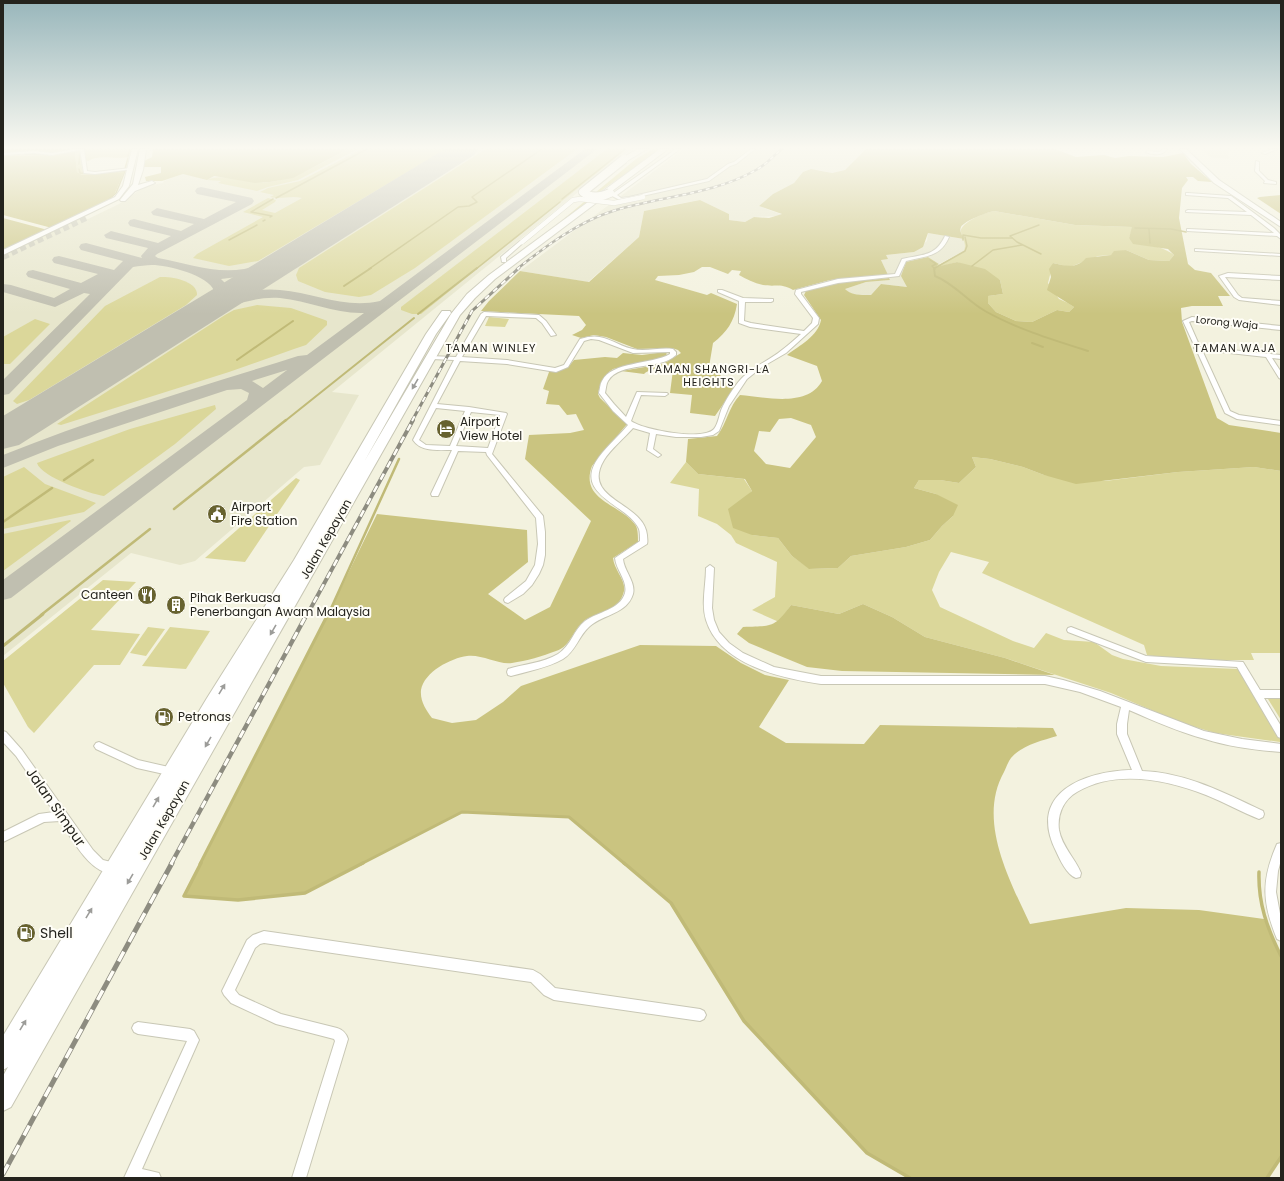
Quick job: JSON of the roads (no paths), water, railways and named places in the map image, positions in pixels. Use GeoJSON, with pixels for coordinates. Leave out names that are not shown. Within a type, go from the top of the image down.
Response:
{"type":"FeatureCollection","features":[{"type":"Feature","properties":{"kind":"highway","name":"Jalan Kepayan"},"geometry":{"type":"LineString","coordinates":[[3,1058],[299,564],[437,324],[464,293],[576,204]]}},
{"type":"Feature","properties":{"kind":"highway","name":"Jalan Kepayan"},"geometry":{"type":"LineString","coordinates":[[3,1099],[447,327],[475,293],[503,269],[591,204]]}},
{"type":"Feature","properties":{"kind":"highway"},"geometry":{"type":"LineString","coordinates":[[569,219],[591,205],[599,205]]}},
{"type":"Feature","properties":{"kind":"highway"},"geometry":{"type":"LineString","coordinates":[[555,230],[599,205]]}},
{"type":"Feature","properties":{"kind":"main road"},"geometry":{"type":"LineString","coordinates":[[3,253],[104,204]]}},
{"type":"Feature","properties":{"kind":"main road"},"geometry":{"type":"LineString","coordinates":[[86,218],[115,204]]}},
{"type":"Feature","properties":{"kind":"main road"},"geometry":{"type":"LineString","coordinates":[[1250,204],[1281,225]]}},
{"type":"Feature","properties":{"kind":"main road"},"geometry":{"type":"LineString","coordinates":[[1260,204],[1281,218]]}},
{"type":"Feature","properties":{"kind":"street"},"geometry":{"type":"LineString","coordinates":[[504,261],[503,258],[570,204]]}},
{"type":"Feature","properties":{"kind":"street"},"geometry":{"type":"LineString","coordinates":[[1238,204],[1279,236]]}},
{"type":"Feature","properties":{"kind":"street"},"geometry":{"type":"LineString","coordinates":[[1188,211],[1251,214]]}},
{"type":"Feature","properties":{"kind":"street"},"geometry":{"type":"LineString","coordinates":[[1189,230],[1279,236]]}},
{"type":"Feature","properties":{"kind":"street"},"geometry":{"type":"LineString","coordinates":[[431,357],[507,362],[556,370],[566,366],[570,362],[582,340],[591,337],[600,338],[638,351],[672,350],[672,355],[662,361],[614,371],[602,387],[604,397],[630,423],[653,432],[689,435],[714,433],[726,406],[745,378],[760,366],[784,352],[817,322],[814,314],[798,294],[798,291],[838,281],[897,275],[904,260],[926,256],[942,248],[945,246],[947,237]]}},
{"type":"Feature","properties":{"kind":"street"},"geometry":{"type":"LineString","coordinates":[[1197,250],[1281,255]]}},
{"type":"Feature","properties":{"kind":"street"},"geometry":{"type":"LineString","coordinates":[[1281,278],[1228,275],[1222,276],[1238,298],[1249,301],[1281,304]]}},
{"type":"Feature","properties":{"kind":"street"},"geometry":{"type":"LineString","coordinates":[[720,291],[742,300],[771,300]]}},
{"type":"Feature","properties":{"kind":"street"},"geometry":{"type":"LineString","coordinates":[[742,300],[741,320],[743,323],[806,333]]}},
{"type":"Feature","properties":{"kind":"street"},"geometry":{"type":"LineString","coordinates":[[489,450],[425,447],[417,443],[416,440],[482,316],[487,314],[537,316],[543,320],[546,328],[553,335]]}},
{"type":"Feature","properties":{"kind":"street","name":"Lorong Waja"},"geometry":{"type":"LineString","coordinates":[[1281,328],[1188,319],[1186,321],[1197,348],[1229,414],[1237,417],[1281,423]]}},
{"type":"Feature","properties":{"kind":"street"},"geometry":{"type":"LineString","coordinates":[[1197,348],[1281,358]]}},
{"type":"Feature","properties":{"kind":"street"},"geometry":{"type":"LineString","coordinates":[[1268,356],[1281,377]]}},
{"type":"Feature","properties":{"kind":"street"},"geometry":{"type":"LineString","coordinates":[[512,672],[562,656],[571,647],[581,629],[589,622],[612,613],[627,598],[629,584],[619,565],[619,558],[644,542],[643,532],[641,524],[635,518],[604,496],[598,489],[595,476],[597,465],[630,423],[639,393],[665,394]]}},
{"type":"Feature","properties":{"kind":"street"},"geometry":{"type":"LineString","coordinates":[[435,406],[504,414],[489,450],[491,458],[540,518],[541,563],[537,574],[508,600]]}},
{"type":"Feature","properties":{"kind":"street"},"geometry":{"type":"LineString","coordinates":[[435,494],[469,409]]}},
{"type":"Feature","properties":{"kind":"street"},"geometry":{"type":"LineString","coordinates":[[653,432],[650,450],[658,455]]}},
{"type":"Feature","properties":{"kind":"street"},"geometry":{"type":"LineString","coordinates":[[710,568],[709,612],[714,631],[724,644],[731,649],[772,669],[797,676],[821,680],[1045,680],[1086,689],[1180,728],[1206,736],[1243,744],[1281,748]]}},
{"type":"Feature","properties":{"kind":"street"},"geometry":{"type":"LineString","coordinates":[[1071,630],[1146,660],[1240,664],[1281,734]]}},
{"type":"Feature","properties":{"kind":"street"},"geometry":{"type":"LineString","coordinates":[[1258,694],[1281,694]]}},
{"type":"Feature","properties":{"kind":"street"},"geometry":{"type":"LineString","coordinates":[[1126,705],[1122,724],[1122,734],[1138,774]]}},
{"type":"Feature","properties":{"kind":"street","name":"Jalan Simpur"},"geometry":{"type":"LineString","coordinates":[[3,735],[19,753],[89,854],[100,865],[116,869]]}},
{"type":"Feature","properties":{"kind":"street"},"geometry":{"type":"LineString","coordinates":[[98,746],[137,764],[173,772]]}},
{"type":"Feature","properties":{"kind":"street"},"geometry":{"type":"LineString","coordinates":[[1076,873],[1062,851],[1054,830],[1054,814],[1061,800],[1070,791],[1094,779],[1114,775],[1138,774],[1182,782],[1213,793],[1259,814]]}},
{"type":"Feature","properties":{"kind":"street"},"geometry":{"type":"LineString","coordinates":[[3,837],[43,817],[63,816]]}},
{"type":"Feature","properties":{"kind":"street"},"geometry":{"type":"LineString","coordinates":[[1281,848],[1272,870],[1269,891],[1274,919],[1281,935]]}},
{"type":"Feature","properties":{"kind":"street"},"geometry":{"type":"LineString","coordinates":[[299,1178],[342,1039],[337,1034],[280,1020],[231,996],[228,991],[251,944],[257,939],[264,938],[533,976],[537,978],[550,993],[554,994],[700,1015]]}},
{"type":"Feature","properties":{"kind":"street"},"geometry":{"type":"LineString","coordinates":[[138,1028],[190,1035],[192,1040],[132,1176],[154,1178]]}},
{"type":"Feature","properties":{"kind":"waterway"},"geometry":{"type":"LineString","coordinates":[[264,204],[251,212],[272,216],[270,217]]}},
{"type":"Feature","properties":{"kind":"waterway"},"geometry":{"type":"LineString","coordinates":[[369,269],[458,207],[473,204]]}},
{"type":"Feature","properties":{"kind":"waterway"},"geometry":{"type":"LineString","coordinates":[[476,269],[557,204]]}},
{"type":"Feature","properties":{"kind":"waterway"},"geometry":{"type":"LineString","coordinates":[[229,240],[257,225]]}},
{"type":"Feature","properties":{"kind":"waterway"},"geometry":{"type":"LineString","coordinates":[[1039,225],[1010,236],[1017,242],[1041,254]]}},
{"type":"Feature","properties":{"kind":"waterway"},"geometry":{"type":"LineString","coordinates":[[1135,228],[1171,229],[1186,232]]}},
{"type":"Feature","properties":{"kind":"waterway"},"geometry":{"type":"LineString","coordinates":[[1149,229],[1150,243]]}},
{"type":"Feature","properties":{"kind":"waterway"},"geometry":{"type":"LineString","coordinates":[[963,240],[963,235],[981,238],[1012,238]]}},
{"type":"Feature","properties":{"kind":"waterway"},"geometry":{"type":"LineString","coordinates":[[935,268],[965,251],[967,246],[965,237]]}},
{"type":"Feature","properties":{"kind":"waterway"},"geometry":{"type":"LineString","coordinates":[[972,266],[993,250],[1022,245]]}},
{"type":"Feature","properties":{"kind":"waterway"},"geometry":{"type":"LineString","coordinates":[[930,260],[936,264],[932,266],[934,268]]}},
{"type":"Feature","properties":{"kind":"waterway"},"geometry":{"type":"LineString","coordinates":[[344,286],[371,268]]}},
{"type":"Feature","properties":{"kind":"waterway"},"geometry":{"type":"LineString","coordinates":[[418,314],[477,268]]}},
{"type":"Feature","properties":{"kind":"waterway"},"geometry":{"type":"LineString","coordinates":[[934,268],[935,276],[949,283],[985,311],[1022,329],[1088,351]]}},
{"type":"Feature","properties":{"kind":"waterway"},"geometry":{"type":"LineString","coordinates":[[285,421],[414,318]]}},
{"type":"Feature","properties":{"kind":"waterway"},"geometry":{"type":"LineString","coordinates":[[237,360],[293,321]]}},
{"type":"Feature","properties":{"kind":"waterway"},"geometry":{"type":"LineString","coordinates":[[1032,343],[1043,347]]}},
{"type":"Feature","properties":{"kind":"waterway"},"geometry":{"type":"LineString","coordinates":[[174,509],[286,420]]}},
{"type":"Feature","properties":{"kind":"waterway"},"geometry":{"type":"LineString","coordinates":[[328,615],[399,459]]}},
{"type":"Feature","properties":{"kind":"waterway"},"geometry":{"type":"LineString","coordinates":[[64,480],[93,460]]}},
{"type":"Feature","properties":{"kind":"waterway"},"geometry":{"type":"LineString","coordinates":[[3,522],[52,488]]}},
{"type":"Feature","properties":{"kind":"waterway"},"geometry":{"type":"LineString","coordinates":[[41,615],[150,529]]}},
{"type":"Feature","properties":{"kind":"waterway"},"geometry":{"type":"LineString","coordinates":[[3,646],[43,614]]}},
{"type":"Feature","properties":{"kind":"waterway"},"geometry":{"type":"LineString","coordinates":[[200,864],[328,614]]}},
{"type":"Feature","properties":{"kind":"waterway"},"geometry":{"type":"LineString","coordinates":[[361,864],[462,812],[569,817],[625,864]]}},
{"type":"Feature","properties":{"kind":"waterway"},"geometry":{"type":"LineString","coordinates":[[201,863],[184,896],[238,900],[305,893],[363,863]]}},
{"type":"Feature","properties":{"kind":"waterway"},"geometry":{"type":"LineString","coordinates":[[624,863],[671,903],[744,1021],[867,1153],[910,1178]]}},
{"type":"Feature","properties":{"kind":"waterway"},"geometry":{"type":"LineString","coordinates":[[1259,872],[1260,894],[1264,915],[1281,956]]}},
{"type":"Feature","properties":{"kind":"waterway"},"geometry":{"type":"LineString","coordinates":[[1267,1178],[1281,1157]]}},
{"type":"Feature","properties":{"kind":"tunnel"},"geometry":{"type":"LineString","coordinates":[[3,257],[86,218]]}},
{"type":"Feature","properties":{"kind":"railway"},"geometry":{"type":"LineString","coordinates":[[517,269],[539,252],[587,221],[613,211],[640,204]]}},
{"type":"Feature","properties":{"kind":"railway"},"geometry":{"type":"LineString","coordinates":[[412,421],[472,311],[519,268]]}},
{"type":"Feature","properties":{"kind":"railway"},"geometry":{"type":"LineString","coordinates":[[307,615],[413,420]]}},
{"type":"Feature","properties":{"kind":"railway"},"geometry":{"type":"LineString","coordinates":[[171,864],[307,614]]}},
{"type":"Feature","properties":{"kind":"railway"},"geometry":{"type":"LineString","coordinates":[[3,1174],[172,863]]}},
{"type":"Feature","properties":{"kind":"place","name":"Airport View Hotel"},"geometry":{"type":"Point","coordinates":[446,429]}},
{"type":"Feature","properties":{"kind":"place","name":"Airport Fire Station"},"geometry":{"type":"Point","coordinates":[217,514]}},
{"type":"Feature","properties":{"kind":"place","name":"Canteen"},"geometry":{"type":"Point","coordinates":[147,595]}},
{"type":"Feature","properties":{"kind":"place","name":"Pihak Berkuasa Penerbangan Awam Malaysia"},"geometry":{"type":"Point","coordinates":[176,605]}},
{"type":"Feature","properties":{"kind":"place","name":"Petronas"},"geometry":{"type":"Point","coordinates":[164,717]}},
{"type":"Feature","properties":{"kind":"place","name":"Shell"},"geometry":{"type":"Point","coordinates":[26,933]}},
{"type":"Feature","properties":{"kind":"district","name":"TAMAN WINLEY"},"geometry":{"type":"Point","coordinates":[491,348]}},
{"type":"Feature","properties":{"kind":"district","name":"TAMAN WAJA"},"geometry":{"type":"Point","coordinates":[1235,348]}},
{"type":"Feature","properties":{"kind":"district","name":"TAMAN SHANGRI-LA HEIGHTS"},"geometry":{"type":"Point","coordinates":[709,375]}}]}
